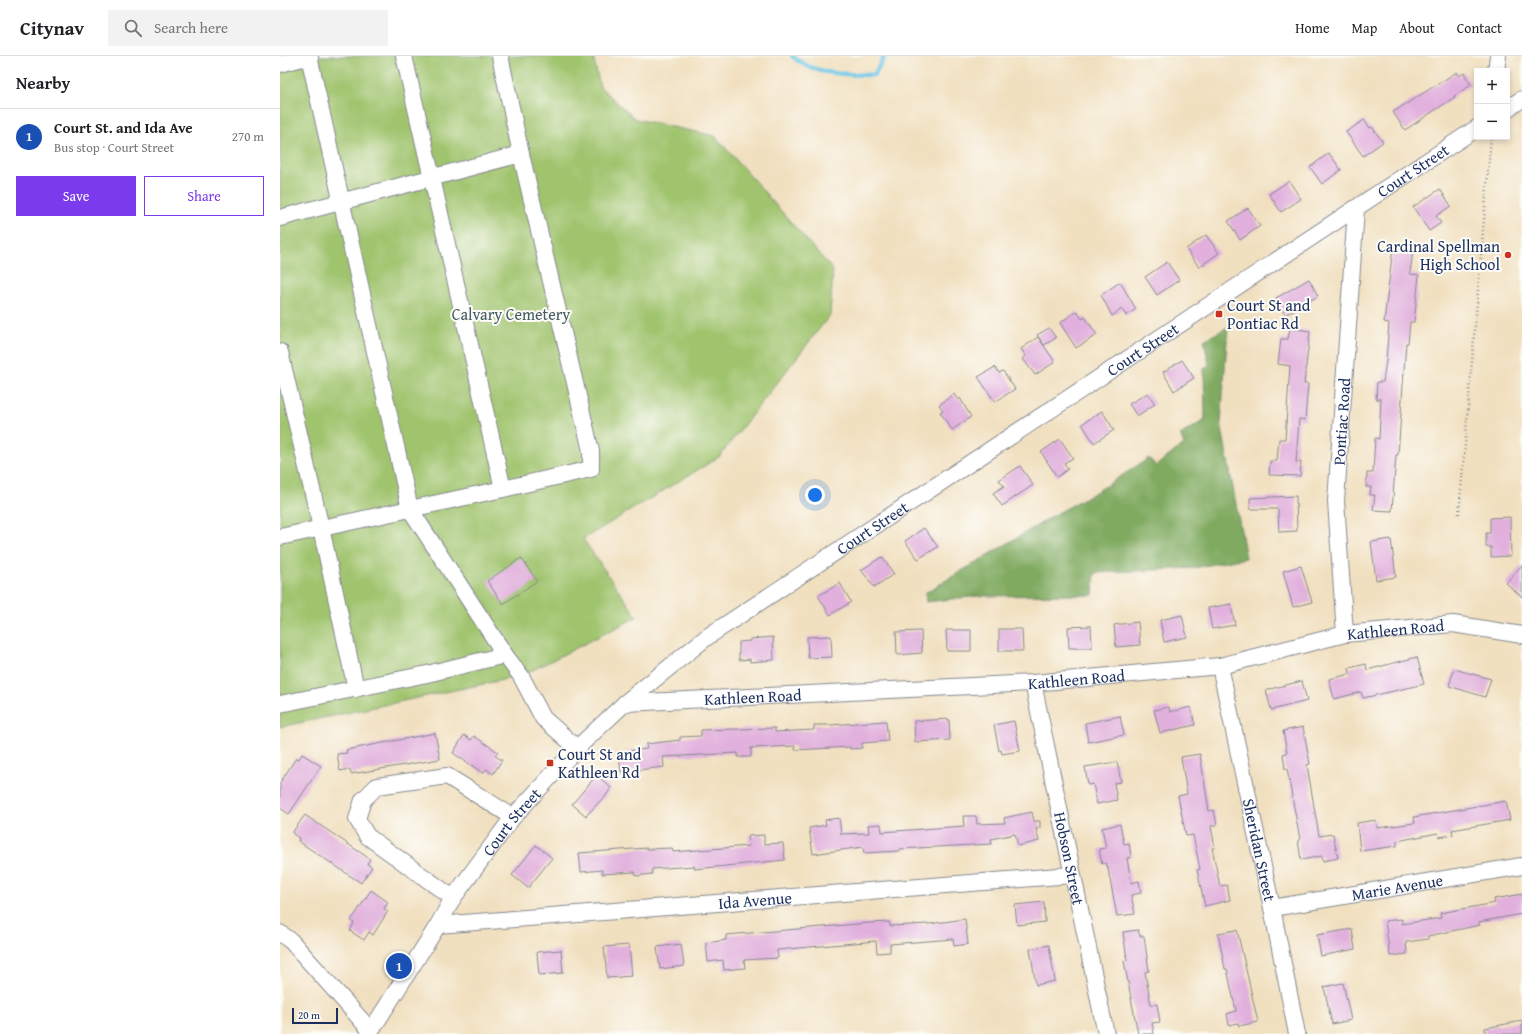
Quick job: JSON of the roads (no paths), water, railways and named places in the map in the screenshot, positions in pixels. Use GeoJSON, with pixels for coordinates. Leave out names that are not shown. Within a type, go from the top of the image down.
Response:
{"type":"FeatureCollection","features":[{"type":"Feature","properties":{"kind":"street"},"geometry":{"type":"LineString","coordinates":[[280,64],[309,56],[410,509],[505,655],[521,676],[544,718],[577,748]]}},
{"type":"Feature","properties":{"kind":"street"},"geometry":{"type":"LineString","coordinates":[[404,56],[503,489]]}},
{"type":"Feature","properties":{"kind":"street"},"geometry":{"type":"LineString","coordinates":[[280,537],[503,489],[591,468],[591,451],[521,154],[500,56]]}},
{"type":"Feature","properties":{"kind":"street"},"geometry":{"type":"LineString","coordinates":[[1496,68],[1498,56]]}},
{"type":"Feature","properties":{"kind":"street"},"geometry":{"type":"LineString","coordinates":[[1510,107],[1522,99]]}},
{"type":"Feature","properties":{"kind":"street","name":"Court Street"},"geometry":{"type":"LineString","coordinates":[[370,1032],[438,925],[453,898],[513,817],[577,748],[625,703],[707,636],[1474,130]]}},
{"type":"Feature","properties":{"kind":"street"},"geometry":{"type":"LineString","coordinates":[[280,218],[521,154]]}},
{"type":"Feature","properties":{"kind":"street","name":"Pontiac Road"},"geometry":{"type":"LineString","coordinates":[[1345,634],[1336,501],[1356,209]]}},
{"type":"Feature","properties":{"kind":"street"},"geometry":{"type":"LineString","coordinates":[[280,352],[321,528],[356,689]]}},
{"type":"Feature","properties":{"kind":"street","name":"Kathleen Road"},"geometry":{"type":"LineString","coordinates":[[625,703],[1033,683],[1220,666],[1345,634],[1453,624],[1522,635]]}},
{"type":"Feature","properties":{"kind":"street"},"geometry":{"type":"LineString","coordinates":[[280,704],[356,689],[505,655]]}},
{"type":"Feature","properties":{"kind":"street","name":"Sheridan Street"},"geometry":{"type":"LineString","coordinates":[[1220,666],[1272,908],[1296,1034]]}},
{"type":"Feature","properties":{"kind":"street","name":"Hobson Street"},"geometry":{"type":"LineString","coordinates":[[1033,683],[1106,1034]]}},
{"type":"Feature","properties":{"kind":"street"},"geometry":{"type":"LineString","coordinates":[[453,898],[367,836],[357,819],[363,800],[377,786],[447,776],[513,817]]}},
{"type":"Feature","properties":{"kind":"street","name":"Marie Avenue"},"geometry":{"type":"LineString","coordinates":[[1272,908],[1522,866]]}},
{"type":"Feature","properties":{"kind":"street","name":"Ida Avenue"},"geometry":{"type":"LineString","coordinates":[[438,925],[1072,875]]}},
{"type":"Feature","properties":{"kind":"street"},"geometry":{"type":"LineString","coordinates":[[280,933],[290,941],[370,1032]]}},
{"type":"Feature","properties":{"kind":"waterway"},"geometry":{"type":"LineString","coordinates":[[792,56],[801,63],[820,71],[842,74],[874,75],[885,56]]}},
{"type":"Feature","properties":{"kind":"place","name":"Cardinal Spellman High School"},"geometry":{"type":"Point","coordinates":[1508,255]}},
{"type":"Feature","properties":{"kind":"place","name":"Court St and Pontiac Rd"},"geometry":{"type":"Point","coordinates":[1219,314]}},
{"type":"Feature","properties":{"kind":"place","name":"Court St and Kathleen Rd"},"geometry":{"type":"Point","coordinates":[550,763]}},
{"type":"Feature","properties":{"kind":"place","name":"Court St. and Ida Ave"},"geometry":{"type":"Point","coordinates":[399,966]}},
{"type":"Feature","properties":{"kind":"park label","name":"Calvary Cemetery"},"geometry":{"type":"Point","coordinates":[511,314]}}]}
